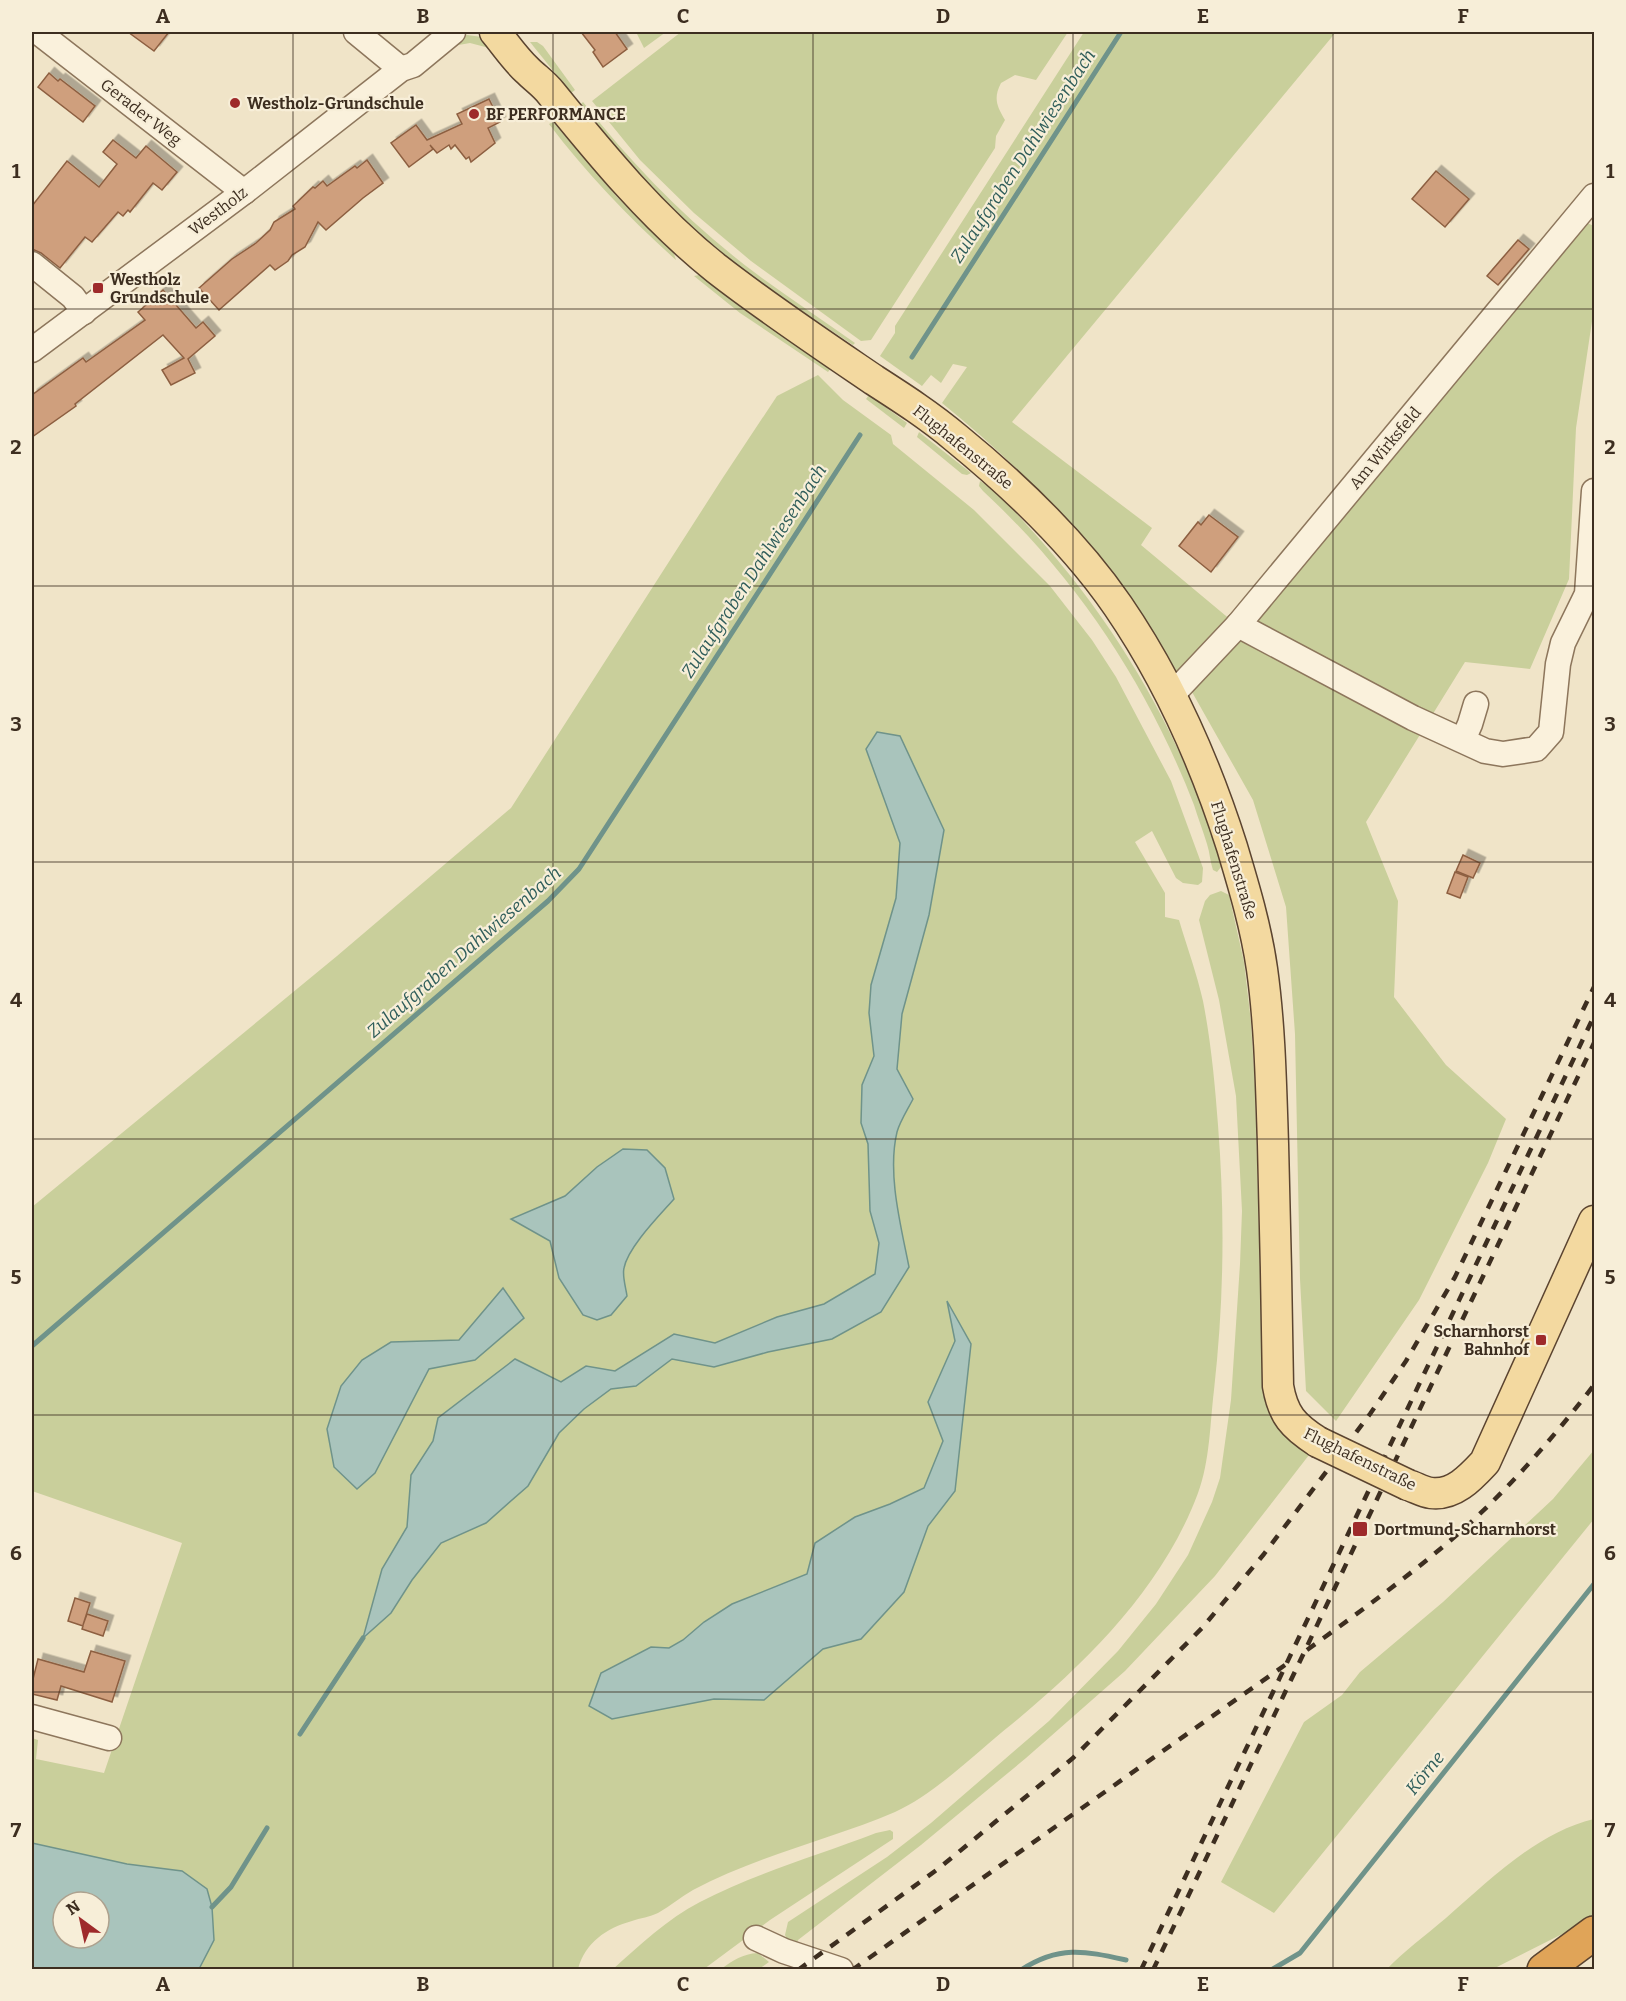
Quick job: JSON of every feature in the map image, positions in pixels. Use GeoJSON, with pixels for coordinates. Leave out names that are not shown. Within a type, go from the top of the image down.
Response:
{"type":"FeatureCollection","features":[{"type":"Feature","properties":{"kind":"highway"},"geometry":{"type":"LineString","coordinates":[[1544,1970],[1594,1933]]}},
{"type":"Feature","properties":{"kind":"highway"},"geometry":{"type":"LineString","coordinates":[[1549,1970],[1594,1950]]}},
{"type":"Feature","properties":{"kind":"main road","name":"Flughafenstraße"},"geometry":{"type":"LineString","coordinates":[[495,32],[526,69],[548,88],[599,152],[652,212],[696,252],[728,277],[926,415],[1009,483],[1060,535],[1116,604],[1150,656],[1171,696],[1205,772],[1224,822],[1253,922],[1262,968],[1271,1069],[1278,1386],[1288,1418],[1300,1431],[1408,1485],[1432,1493],[1449,1491],[1468,1480],[1485,1462],[1594,1221]]}},
{"type":"Feature","properties":{"kind":"main road","name":"Flughafenstraße"},"geometry":{"type":"LineString","coordinates":[[519,32],[537,62],[548,88]]}},
{"type":"Feature","properties":{"kind":"street","name":"Gerader Weg"},"geometry":{"type":"LineString","coordinates":[[38,32],[244,192]]}},
{"type":"Feature","properties":{"kind":"street"},"geometry":{"type":"LineString","coordinates":[[356,32],[401,69]]}},
{"type":"Feature","properties":{"kind":"street","name":"Westholz"},"geometry":{"type":"LineString","coordinates":[[401,69],[405,56],[428,32]]}},
{"type":"Feature","properties":{"kind":"street","name":"Westholz"},"geometry":{"type":"LineString","coordinates":[[32,350],[244,192],[401,69],[413,65],[453,32]]}},
{"type":"Feature","properties":{"kind":"street","name":"Am Wirksfeld"},"geometry":{"type":"LineString","coordinates":[[1171,696],[1238,624],[1594,196]]}},
{"type":"Feature","properties":{"kind":"street"},"geometry":{"type":"LineString","coordinates":[[32,264],[73,297],[84,312]]}},
{"type":"Feature","properties":{"kind":"street"},"geometry":{"type":"LineString","coordinates":[[1238,624],[1413,718],[1485,751],[1503,754],[1536,749],[1551,732],[1558,664],[1563,644],[1587,594],[1594,491]]}},
{"type":"Feature","properties":{"kind":"street"},"geometry":{"type":"LineString","coordinates":[[1463,740],[1476,704]]}},
{"type":"Feature","properties":{"kind":"street"},"geometry":{"type":"LineString","coordinates":[[32,1717],[109,1738]]}},
{"type":"Feature","properties":{"kind":"street"},"geometry":{"type":"LineString","coordinates":[[756,1938],[784,1951],[841,1970]]}},
{"type":"Feature","properties":{"kind":"green space"},"geometry":{"type":"Polygon","coordinates":[[[636,32],[666,32],[644,48],[636,32]]]}},
{"type":"Feature","properties":{"kind":"green space"},"geometry":{"type":"Polygon","coordinates":[[[681,32],[1068,32],[1036,80],[1015,75],[1001,83],[997,93],[997,102],[1005,120],[996,136],[995,148],[871,340],[861,341],[751,261],[694,213],[640,160],[592,101],[681,32]]]}},
{"type":"Feature","properties":{"kind":"green space"},"geometry":{"type":"Polygon","coordinates":[[[1084,32],[1336,32],[1012,422],[1152,528],[1141,545],[1232,621],[1179,673],[1175,672],[1127,596],[1071,526],[1009,462],[942,403],[967,367],[953,364],[941,383],[931,375],[922,386],[880,356],[895,333],[895,326],[1084,32]]]}},
{"type":"Feature","properties":{"kind":"green space"},"geometry":{"type":"Polygon","coordinates":[[[459,36],[482,37],[493,49],[470,43],[453,46],[459,36]]]}},
{"type":"Feature","properties":{"kind":"green space"},"geometry":{"type":"Polygon","coordinates":[[[530,42],[537,42],[543,46],[575,90],[571,93],[530,42]]]}},
{"type":"Feature","properties":{"kind":"green space"},"geometry":{"type":"Polygon","coordinates":[[[583,102],[643,172],[687,216],[758,275],[855,343],[853,345],[765,286],[696,231],[627,161],[580,105],[583,102]]]}},
{"type":"Feature","properties":{"kind":"green space"},"geometry":{"type":"Polygon","coordinates":[[[553,122],[617,197],[673,251],[676,260],[593,178],[549,124],[553,122]]]}},
{"type":"Feature","properties":{"kind":"green space"},"geometry":{"type":"Polygon","coordinates":[[[1587,223],[1594,226],[1594,308],[1576,428],[1569,579],[1530,669],[1465,662],[1366,822],[1398,901],[1394,997],[1446,1065],[1506,1119],[1488,1163],[1419,1300],[1336,1421],[1306,1391],[1300,1279],[1295,1034],[1286,907],[1253,800],[1192,692],[1587,223]]]}},
{"type":"Feature","properties":{"kind":"green space"},"geometry":{"type":"Polygon","coordinates":[[[699,275],[752,315],[831,368],[828,372],[740,313],[694,276],[699,275]]]}},
{"type":"Feature","properties":{"kind":"green space"},"geometry":{"type":"Polygon","coordinates":[[[818,375],[843,400],[891,435],[893,444],[974,510],[1050,586],[1092,640],[1116,677],[1171,781],[1203,868],[1202,882],[1198,885],[1183,883],[1176,878],[1152,831],[1135,842],[1165,893],[1165,917],[1179,920],[1203,1001],[1214,1079],[1222,1191],[1220,1324],[1209,1442],[1202,1481],[1183,1527],[1165,1560],[1144,1591],[1095,1648],[1040,1700],[925,1795],[895,1812],[742,1867],[693,1890],[652,1916],[605,1932],[591,1944],[578,1969],[32,1969],[32,1738],[38,1740],[36,1759],[104,1773],[182,1543],[32,1491],[32,1207],[337,956],[511,808],[777,396],[818,375]]]}},
{"type":"Feature","properties":{"kind":"green space"},"geometry":{"type":"Polygon","coordinates":[[[869,395],[907,423],[904,428],[866,399],[869,395]]]}},
{"type":"Feature","properties":{"kind":"green space"},"geometry":{"type":"Polygon","coordinates":[[[919,432],[971,473],[962,474],[917,437],[919,432]]]}},
{"type":"Feature","properties":{"kind":"green space"},"geometry":{"type":"Polygon","coordinates":[[[980,481],[1001,498],[1067,571],[1122,648],[1169,730],[1188,773],[1221,862],[1221,867],[1217,872],[1213,870],[1194,805],[1176,761],[1132,676],[1079,597],[1049,560],[983,491],[979,486],[980,481]]]}},
{"type":"Feature","properties":{"kind":"green space"},"geometry":{"type":"Polygon","coordinates":[[[1221,891],[1229,895],[1244,962],[1251,1022],[1264,1389],[1269,1411],[1280,1431],[1309,1455],[1215,1576],[1125,1671],[1026,1758],[921,1845],[798,1940],[796,1947],[789,1943],[785,1935],[788,1922],[887,1857],[931,1823],[1049,1721],[1118,1651],[1156,1604],[1188,1555],[1212,1502],[1220,1478],[1231,1400],[1242,1211],[1236,1096],[1219,1000],[1199,920],[1205,901],[1210,895],[1221,891]]]}},
{"type":"Feature","properties":{"kind":"green space"},"geometry":{"type":"Polygon","coordinates":[[[1594,1450],[1594,1519],[1274,1913],[1221,1882],[1304,1722],[1342,1695],[1360,1672],[1443,1602],[1553,1499],[1594,1450]]]}},
{"type":"Feature","properties":{"kind":"green space"},"geometry":{"type":"Polygon","coordinates":[[[1594,1819],[1594,1918],[1493,1969],[1386,1970],[1497,1874],[1533,1846],[1573,1826],[1594,1819]]]}},
{"type":"Feature","properties":{"kind":"green space"},"geometry":{"type":"Polygon","coordinates":[[[890,1830],[893,1832],[893,1839],[770,1920],[704,1969],[612,1970],[665,1924],[700,1902],[764,1874],[890,1830]]]}},
{"type":"Feature","properties":{"kind":"green space"},"geometry":{"type":"Polygon","coordinates":[[[758,1953],[769,1962],[759,1969],[721,1969],[743,1956],[758,1953]]]}},
{"type":"Feature","properties":{"kind":"water"},"geometry":{"type":"Polygon","coordinates":[[[877,732],[900,736],[944,830],[929,915],[902,1014],[897,1069],[913,1099],[902,1119],[894,1148],[896,1200],[909,1267],[881,1312],[832,1339],[768,1352],[714,1367],[672,1359],[636,1386],[611,1389],[584,1409],[559,1433],[528,1486],[486,1523],[441,1543],[412,1580],[391,1613],[363,1638],[382,1569],[407,1527],[411,1475],[433,1441],[438,1418],[515,1359],[561,1382],[586,1366],[615,1371],[674,1334],[715,1343],[777,1317],[824,1304],[875,1274],[879,1243],[870,1211],[868,1144],[861,1123],[862,1085],[874,1056],[869,1013],[871,985],[896,898],[900,843],[866,749],[877,732]]]}},
{"type":"Feature","properties":{"kind":"water"},"geometry":{"type":"Polygon","coordinates":[[[623,1149],[647,1150],[665,1168],[674,1199],[645,1232],[627,1260],[623,1275],[627,1296],[611,1315],[597,1320],[583,1315],[559,1278],[550,1241],[511,1219],[565,1196],[597,1167],[623,1149]]]}},
{"type":"Feature","properties":{"kind":"water"},"geometry":{"type":"Polygon","coordinates":[[[503,1288],[524,1318],[475,1360],[429,1369],[375,1473],[357,1489],[334,1467],[327,1429],[341,1386],[362,1360],[391,1342],[459,1340],[503,1288]]]}},
{"type":"Feature","properties":{"kind":"water"},"geometry":{"type":"Polygon","coordinates":[[[947,1301],[971,1344],[955,1491],[928,1526],[904,1592],[861,1639],[823,1649],[764,1700],[714,1699],[612,1719],[589,1706],[601,1673],[651,1647],[669,1648],[732,1604],[807,1574],[815,1543],[855,1517],[924,1488],[943,1441],[928,1402],[955,1341],[947,1301]]]}},
{"type":"Feature","properties":{"kind":"water"},"geometry":{"type":"Polygon","coordinates":[[[32,1843],[127,1864],[182,1871],[207,1889],[212,1907],[214,1940],[199,1969],[32,1969],[32,1843]]]}},
{"type":"Feature","properties":{"kind":"building"},"geometry":{"type":"Polygon","coordinates":[[[128,32],[169,32],[154,51],[128,32]]]}},
{"type":"Feature","properties":{"kind":"building"},"geometry":{"type":"Polygon","coordinates":[[[581,32],[615,32],[627,49],[603,67],[593,52],[595,50],[581,32]]]}},
{"type":"Feature","properties":{"kind":"building"},"geometry":{"type":"Polygon","coordinates":[[[49,73],[95,106],[83,122],[38,87],[49,73]]]}},
{"type":"Feature","properties":{"kind":"building"},"geometry":{"type":"Polygon","coordinates":[[[489,99],[500,122],[488,128],[495,143],[471,162],[469,157],[466,159],[455,145],[451,149],[449,145],[437,153],[430,145],[433,149],[409,167],[391,143],[416,125],[427,140],[462,124],[457,114],[489,99]]]}},
{"type":"Feature","properties":{"kind":"building"},"geometry":{"type":"Polygon","coordinates":[[[113,140],[136,158],[146,146],[177,172],[162,190],[153,183],[130,212],[128,210],[123,216],[118,212],[92,242],[85,237],[60,268],[32,249],[32,206],[67,161],[99,187],[117,164],[103,152],[113,140]]]}},
{"type":"Feature","properties":{"kind":"building"},"geometry":{"type":"Polygon","coordinates":[[[367,160],[383,183],[326,230],[318,222],[305,247],[292,255],[288,261],[275,270],[270,265],[219,310],[199,288],[232,259],[256,243],[270,230],[274,222],[295,209],[293,206],[313,187],[315,188],[323,181],[327,186],[367,160]]]}},
{"type":"Feature","properties":{"kind":"building"},"geometry":{"type":"Polygon","coordinates":[[[1436,171],[1469,199],[1445,227],[1412,199],[1436,171]]]}},
{"type":"Feature","properties":{"kind":"building"},"geometry":{"type":"Polygon","coordinates":[[[1518,240],[1529,249],[1498,285],[1487,276],[1518,240]]]}},
{"type":"Feature","properties":{"kind":"building"},"geometry":{"type":"Polygon","coordinates":[[[163,290],[196,328],[203,322],[215,336],[188,359],[195,373],[171,385],[162,370],[184,358],[163,335],[75,404],[76,406],[32,437],[32,395],[83,358],[86,362],[145,320],[138,312],[163,290]]]}},
{"type":"Feature","properties":{"kind":"building"},"geometry":{"type":"Polygon","coordinates":[[[1209,515],[1238,537],[1211,572],[1179,546],[1198,522],[1201,525],[1209,515]]]}},
{"type":"Feature","properties":{"kind":"building"},"geometry":{"type":"Polygon","coordinates":[[[1463,855],[1480,863],[1473,878],[1456,871],[1463,855]]]}},
{"type":"Feature","properties":{"kind":"building"},"geometry":{"type":"Polygon","coordinates":[[[1455,872],[1468,877],[1460,898],[1447,893],[1455,872]]]}},
{"type":"Feature","properties":{"kind":"building"},"geometry":{"type":"Polygon","coordinates":[[[75,1598],[90,1603],[83,1625],[87,1614],[108,1621],[103,1636],[82,1629],[83,1626],[68,1621],[75,1598]]]}},
{"type":"Feature","properties":{"kind":"building"},"geometry":{"type":"Polygon","coordinates":[[[91,1651],[125,1661],[112,1702],[61,1686],[57,1700],[32,1694],[32,1683],[38,1659],[84,1672],[91,1651]]]}},
{"type":"Feature","properties":{"kind":"waterway","name":"Zulaufgraben Dahlwiesenbach"},"geometry":{"type":"LineString","coordinates":[[912,357],[1121,32]]}},
{"type":"Feature","properties":{"kind":"waterway","name":"Zulaufgraben Dahlwiesenbach"},"geometry":{"type":"LineString","coordinates":[[32,1346],[548,901],[579,869],[860,435]]}},
{"type":"Feature","properties":{"kind":"waterway","name":"Körne"},"geometry":{"type":"LineString","coordinates":[[1271,1970],[1300,1953],[1594,1584]]}},
{"type":"Feature","properties":{"kind":"waterway"},"geometry":{"type":"LineString","coordinates":[[300,1734],[363,1638]]}},
{"type":"Feature","properties":{"kind":"waterway"},"geometry":{"type":"LineString","coordinates":[[212,1907],[231,1887],[267,1828]]}},
{"type":"Feature","properties":{"kind":"waterway"},"geometry":{"type":"LineString","coordinates":[[1021,1970],[1060,1953],[1098,1954],[1126,1960]]}},
{"type":"Feature","properties":{"kind":"railway"},"geometry":{"type":"LineString","coordinates":[[798,1970],[938,1869],[1073,1758],[1202,1628],[1264,1554],[1370,1414],[1406,1361],[1455,1277],[1594,987]]}},
{"type":"Feature","properties":{"kind":"railway"},"geometry":{"type":"LineString","coordinates":[[1141,1970],[1594,1016]]}},
{"type":"Feature","properties":{"kind":"railway"},"geometry":{"type":"LineString","coordinates":[[1153,1970],[1594,1043]]}},
{"type":"Feature","properties":{"kind":"railway"},"geometry":{"type":"LineString","coordinates":[[1307,1650],[1394,1586],[1466,1527],[1524,1469],[1594,1385]]}},
{"type":"Feature","properties":{"kind":"railway"},"geometry":{"type":"LineString","coordinates":[[852,1970],[1285,1665]]}},
{"type":"Feature","properties":{"kind":"place","name":"Westholz-Grundschule"},"geometry":{"type":"Point","coordinates":[235,103]}},
{"type":"Feature","properties":{"kind":"place","name":"BF PERFORMANCE"},"geometry":{"type":"Point","coordinates":[474,114]}},
{"type":"Feature","properties":{"kind":"place","name":"Westholz Grundschule"},"geometry":{"type":"Point","coordinates":[98,288]}},
{"type":"Feature","properties":{"kind":"place","name":"Scharnhorst Bahnhof"},"geometry":{"type":"Point","coordinates":[1541,1340]}},
{"type":"Feature","properties":{"kind":"place","name":"Dortmund-Scharnhorst"},"geometry":{"type":"Point","coordinates":[1360,1529]}}]}
